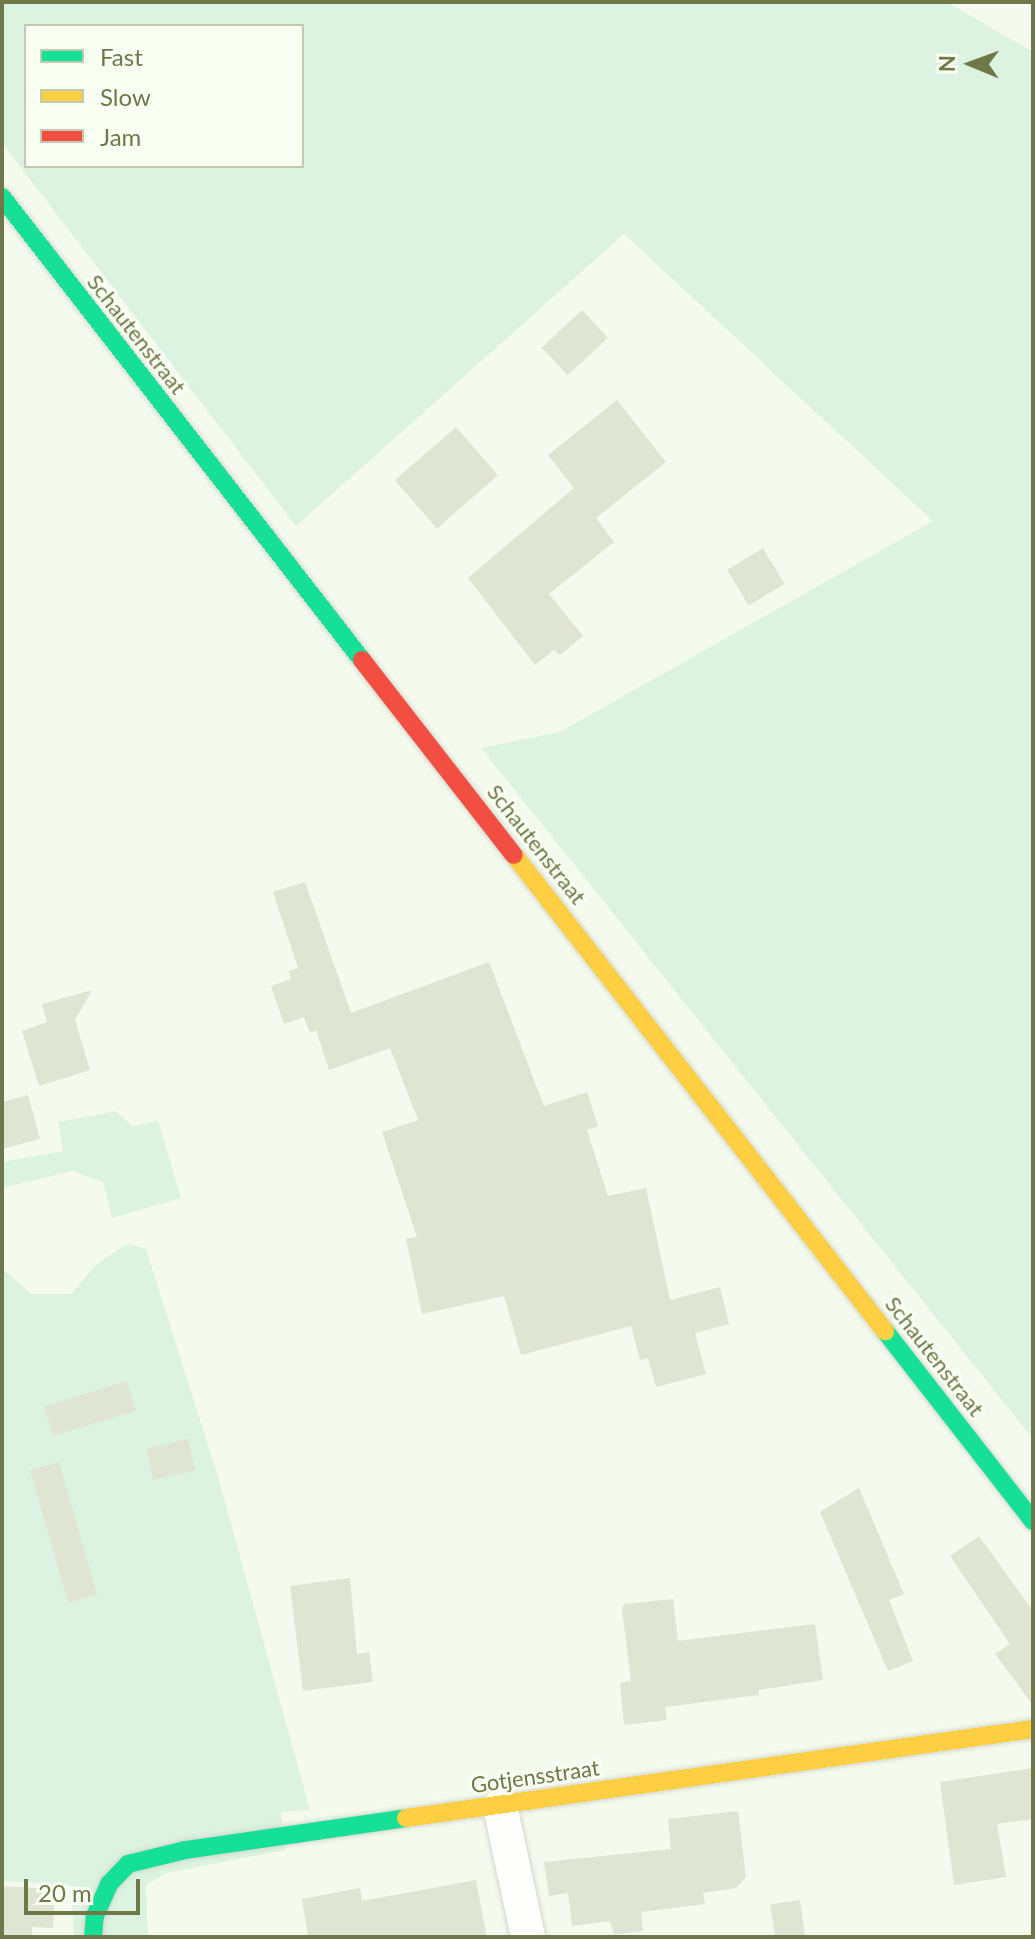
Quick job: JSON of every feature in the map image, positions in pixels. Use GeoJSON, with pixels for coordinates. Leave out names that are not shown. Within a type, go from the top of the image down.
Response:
{"type":"FeatureCollection","features":[{"type":"Feature","properties":{"kind":"street","name":"Schautenstraat"},"geometry":{"type":"LineString","coordinates":[[2,197],[1033,1521]]}},
{"type":"Feature","properties":{"kind":"street","name":"Gotjensstraat"},"geometry":{"type":"LineString","coordinates":[[93,1937],[95,1916],[109,1884],[128,1864],[185,1850],[1033,1729]]}},
{"type":"Feature","properties":{"kind":"street"},"geometry":{"type":"LineString","coordinates":[[500,1806],[528,1937]]}},
{"type":"Feature","properties":{"kind":"green space"},"geometry":{"type":"Polygon","coordinates":[[[2,2],[947,2],[1033,52],[1033,1439],[481,748],[560,732],[933,521],[624,234],[296,526],[2,143],[2,2]]]}},
{"type":"Feature","properties":{"kind":"green space"},"geometry":{"type":"Polygon","coordinates":[[[116,1111],[133,1127],[158,1120],[181,1198],[112,1218],[103,1182],[72,1171],[2,1188],[2,1162],[63,1151],[58,1122],[116,1111]]]}},
{"type":"Feature","properties":{"kind":"green space"},"geometry":{"type":"Polygon","coordinates":[[[126,1244],[146,1249],[219,1480],[310,1810],[281,1812],[285,1850],[166,1873],[146,1885],[148,1937],[74,1937],[71,1885],[2,1881],[2,1259],[4,1270],[31,1294],[71,1294],[96,1265],[126,1244]]]}},
{"type":"Feature","properties":{"kind":"building"},"geometry":{"type":"Polygon","coordinates":[[[582,310],[608,338],[568,375],[542,348],[582,310]]]}},
{"type":"Feature","properties":{"kind":"building"},"geometry":{"type":"Polygon","coordinates":[[[617,400],[666,462],[596,518],[614,542],[549,594],[583,636],[560,655],[554,650],[535,665],[468,578],[574,488],[548,455],[617,400]]]}},
{"type":"Feature","properties":{"kind":"building"},"geometry":{"type":"Polygon","coordinates":[[[456,427],[498,475],[437,528],[395,480],[456,427]]]}},
{"type":"Feature","properties":{"kind":"building"},"geometry":{"type":"Polygon","coordinates":[[[763,548],[785,584],[749,606],[727,570],[763,548]]]}},
{"type":"Feature","properties":{"kind":"building"},"geometry":{"type":"Polygon","coordinates":[[[305,882],[351,1013],[489,962],[544,1106],[587,1092],[598,1126],[587,1130],[608,1196],[646,1188],[670,1300],[720,1287],[729,1324],[695,1333],[706,1374],[656,1387],[648,1358],[640,1360],[631,1326],[521,1355],[504,1296],[422,1314],[406,1239],[417,1237],[382,1132],[418,1120],[390,1048],[329,1070],[316,1030],[310,1033],[304,1017],[284,1024],[271,986],[291,979],[289,971],[298,968],[273,892],[305,882]]]}},
{"type":"Feature","properties":{"kind":"building"},"geometry":{"type":"Polygon","coordinates":[[[92,990],[75,1020],[90,1070],[39,1086],[22,1031],[47,1022],[42,1004],[92,990]]]}},
{"type":"Feature","properties":{"kind":"building"},"geometry":{"type":"Polygon","coordinates":[[[28,1095],[40,1139],[2,1149],[2,1102],[28,1095]]]}},
{"type":"Feature","properties":{"kind":"building"},"geometry":{"type":"Polygon","coordinates":[[[127,1381],[136,1411],[53,1436],[44,1406],[127,1381]]]}},
{"type":"Feature","properties":{"kind":"building"},"geometry":{"type":"Polygon","coordinates":[[[188,1439],[195,1470],[153,1480],[146,1449],[188,1439]]]}},
{"type":"Feature","properties":{"kind":"building"},"geometry":{"type":"Polygon","coordinates":[[[59,1462],[97,1595],[68,1603],[30,1470],[59,1462]]]}},
{"type":"Feature","properties":{"kind":"building"},"geometry":{"type":"Polygon","coordinates":[[[859,1488],[904,1594],[889,1600],[913,1661],[888,1671],[820,1512],[859,1488]]]}},
{"type":"Feature","properties":{"kind":"building"},"geometry":{"type":"Polygon","coordinates":[[[979,1536],[1033,1611],[1033,1705],[995,1654],[1010,1644],[950,1556],[979,1536]]]}},
{"type":"Feature","properties":{"kind":"building"},"geometry":{"type":"Polygon","coordinates":[[[350,1578],[357,1654],[369,1652],[373,1682],[303,1691],[290,1586],[350,1578]]]}},
{"type":"Feature","properties":{"kind":"building"},"geometry":{"type":"Polygon","coordinates":[[[673,1599],[678,1641],[815,1624],[823,1680],[758,1690],[759,1695],[665,1707],[667,1720],[624,1725],[620,1683],[631,1681],[622,1609],[624,1604],[673,1599]]]}},
{"type":"Feature","properties":{"kind":"building"},"geometry":{"type":"Polygon","coordinates":[[[1033,1768],[1033,1819],[997,1824],[1006,1877],[954,1885],[940,1782],[1033,1768]]]}},
{"type":"Feature","properties":{"kind":"building"},"geometry":{"type":"Polygon","coordinates":[[[738,1811],[746,1877],[736,1888],[703,1893],[705,1904],[641,1912],[643,1931],[614,1935],[610,1921],[572,1926],[568,1893],[549,1896],[544,1862],[671,1849],[668,1819],[738,1811]]]}},
{"type":"Feature","properties":{"kind":"building"},"geometry":{"type":"Polygon","coordinates":[[[476,1880],[487,1937],[308,1937],[302,1899],[360,1888],[362,1901],[476,1880]]]}},
{"type":"Feature","properties":{"kind":"building"},"geometry":{"type":"Polygon","coordinates":[[[2,1886],[55,1889],[53,1928],[32,1927],[32,1937],[2,1936],[2,1886]]]}},
{"type":"Feature","properties":{"kind":"building"},"geometry":{"type":"Polygon","coordinates":[[[800,1900],[805,1937],[775,1937],[770,1904],[800,1900]]]}},
{"type":"Feature","properties":{"kind":"traffic: fast"},"geometry":{"type":"LineString","coordinates":[[2,197],[362,660]]}},
{"type":"Feature","properties":{"kind":"traffic: fast"},"geometry":{"type":"LineString","coordinates":[[885,1331],[1033,1521]]}},
{"type":"Feature","properties":{"kind":"traffic: fast"},"geometry":{"type":"LineString","coordinates":[[93,1937],[95,1916],[109,1884],[128,1864],[185,1850],[406,1818]]}},
{"type":"Feature","properties":{"kind":"traffic: slow"},"geometry":{"type":"LineString","coordinates":[[514,855],[885,1331]]}},
{"type":"Feature","properties":{"kind":"traffic: slow"},"geometry":{"type":"LineString","coordinates":[[406,1818],[1033,1729]]}},
{"type":"Feature","properties":{"kind":"traffic: jam"},"geometry":{"type":"LineString","coordinates":[[362,660],[514,855]]}}]}
